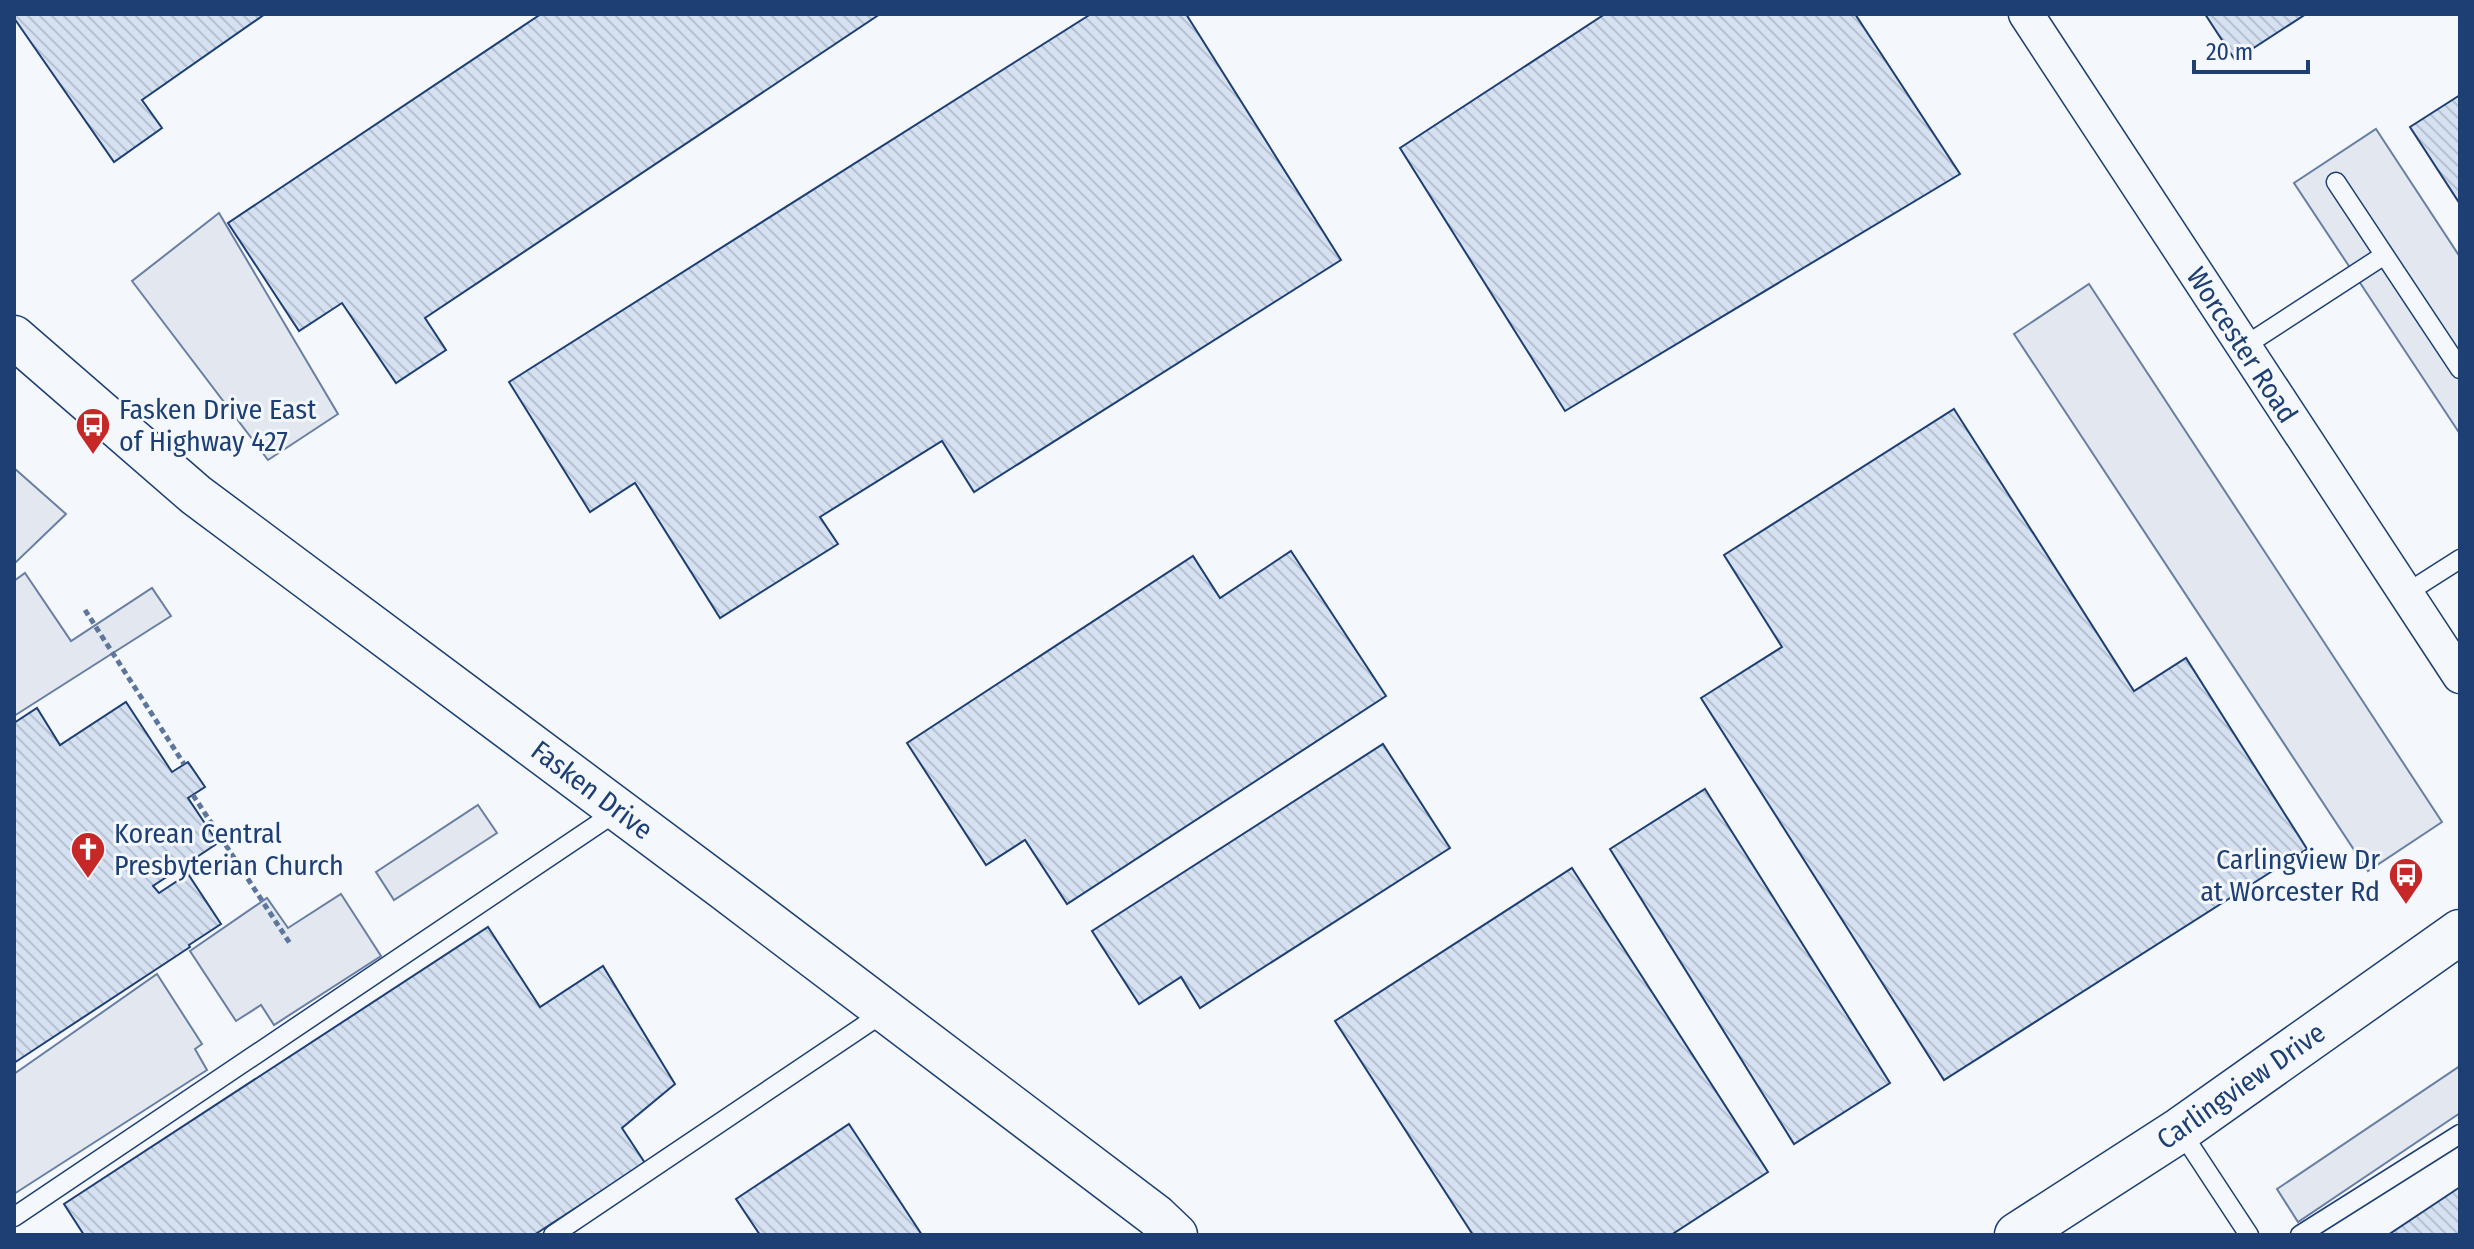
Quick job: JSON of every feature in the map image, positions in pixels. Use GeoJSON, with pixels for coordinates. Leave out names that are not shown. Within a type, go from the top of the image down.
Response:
{"type":"FeatureCollection","features":[{"type":"Feature","properties":{"kind":"main road","name":"Carlingview Drive"},"geometry":{"type":"LineString","coordinates":[[2017,1235],[2180,1130],[2460,932]]}},
{"type":"Feature","properties":{"kind":"street","name":"Worcester Road"},"geometry":{"type":"LineString","coordinates":[[2026,14],[2460,676]]}},
{"type":"Feature","properties":{"kind":"street","name":"Fasken Drive"},"geometry":{"type":"LineString","coordinates":[[14,337],[196,495],[886,1011],[1156,1216],[1176,1235]]}},
{"type":"Feature","properties":{"kind":"lane"},"geometry":{"type":"LineString","coordinates":[[2336,182],[2460,369]]}},
{"type":"Feature","properties":{"kind":"lane"},"geometry":{"type":"LineString","coordinates":[[2243,347],[2383,256]]}},
{"type":"Feature","properties":{"kind":"lane"},"geometry":{"type":"LineString","coordinates":[[2405,594],[2460,559]]}},
{"type":"Feature","properties":{"kind":"lane"},"geometry":{"type":"LineString","coordinates":[[14,1217],[619,810]]}},
{"type":"Feature","properties":{"kind":"lane"},"geometry":{"type":"LineString","coordinates":[[553,1235],[886,1011]]}},
{"type":"Feature","properties":{"kind":"lane"},"geometry":{"type":"LineString","coordinates":[[2180,1130],[2249,1235]]}},
{"type":"Feature","properties":{"kind":"lane"},"geometry":{"type":"LineString","coordinates":[[2300,1235],[2460,1134]]}},
{"type":"Feature","properties":{"kind":"path"},"geometry":{"type":"LineString","coordinates":[[85,610],[184,764]]}},
{"type":"Feature","properties":{"kind":"path"},"geometry":{"type":"LineString","coordinates":[[193,795],[291,945]]}},
{"type":"Feature","properties":{"kind":"shaded area"},"geometry":{"type":"Polygon","coordinates":[[[2376,129],[2460,257],[2460,434],[2294,183],[2376,129]]]}},
{"type":"Feature","properties":{"kind":"shaded area"},"geometry":{"type":"Polygon","coordinates":[[[219,213],[338,414],[268,460],[132,281],[219,213]]]}},
{"type":"Feature","properties":{"kind":"shaded area"},"geometry":{"type":"Polygon","coordinates":[[[2089,284],[2442,822],[2368,871],[2014,334],[2089,284]]]}},
{"type":"Feature","properties":{"kind":"shaded area"},"geometry":{"type":"Polygon","coordinates":[[[14,468],[66,514],[14,564],[14,468]]]}},
{"type":"Feature","properties":{"kind":"shaded area"},"geometry":{"type":"Polygon","coordinates":[[[25,573],[71,641],[152,588],[171,616],[14,716],[14,581],[25,573]]]}},
{"type":"Feature","properties":{"kind":"shaded area"},"geometry":{"type":"Polygon","coordinates":[[[478,805],[497,833],[394,900],[376,872],[478,805]]]}},
{"type":"Feature","properties":{"kind":"shaded area"},"geometry":{"type":"Polygon","coordinates":[[[341,894],[381,956],[274,1025],[261,1005],[236,1021],[190,951],[267,898],[288,928],[341,894]]]}},
{"type":"Feature","properties":{"kind":"shaded area"},"geometry":{"type":"Polygon","coordinates":[[[157,974],[202,1044],[195,1049],[207,1070],[14,1194],[14,1074],[157,974]]]}},
{"type":"Feature","properties":{"kind":"shaded area"},"geometry":{"type":"Polygon","coordinates":[[[2460,1066],[2460,1113],[2298,1222],[2277,1189],[2460,1066]]]}},
{"type":"Feature","properties":{"kind":"building"},"geometry":{"type":"Polygon","coordinates":[[[14,14],[265,14],[142,100],[162,128],[114,162],[14,14]]]}},
{"type":"Feature","properties":{"kind":"building"},"geometry":{"type":"Polygon","coordinates":[[[541,14],[880,14],[425,318],[446,350],[396,383],[342,303],[299,331],[228,223],[541,14]]]}},
{"type":"Feature","properties":{"kind":"building"},"geometry":{"type":"Polygon","coordinates":[[[1091,14],[1186,14],[1341,260],[974,492],[942,441],[820,517],[838,544],[720,618],[635,483],[590,512],[509,382],[1091,14]]]}},
{"type":"Feature","properties":{"kind":"building"},"geometry":{"type":"Polygon","coordinates":[[[1605,14],[1855,14],[1960,174],[1565,411],[1400,148],[1605,14]]]}},
{"type":"Feature","properties":{"kind":"building"},"geometry":{"type":"Polygon","coordinates":[[[2205,14],[2306,14],[2235,60],[2205,14]]]}},
{"type":"Feature","properties":{"kind":"building"},"geometry":{"type":"Polygon","coordinates":[[[2460,95],[2460,204],[2410,127],[2460,95]]]}},
{"type":"Feature","properties":{"kind":"building"},"geometry":{"type":"Polygon","coordinates":[[[1954,409],[2134,691],[2186,658],[2307,849],[1944,1080],[1701,698],[1782,647],[1724,555],[1954,409]]]}},
{"type":"Feature","properties":{"kind":"building"},"geometry":{"type":"Polygon","coordinates":[[[1291,551],[1386,696],[1067,904],[1025,840],[986,865],[907,743],[1193,556],[1220,598],[1291,551]]]}},
{"type":"Feature","properties":{"kind":"building","name":"Korean Central Presbyterian Church"},"geometry":{"type":"Polygon","coordinates":[[[126,702],[172,772],[188,762],[205,787],[188,798],[218,843],[153,886],[159,893],[188,874],[221,924],[14,1063],[14,723],[37,708],[60,745],[126,702]]]}},
{"type":"Feature","properties":{"kind":"building"},"geometry":{"type":"Polygon","coordinates":[[[1383,744],[1450,848],[1200,1008],[1181,977],[1139,1004],[1092,931],[1383,744]]]}},
{"type":"Feature","properties":{"kind":"building"},"geometry":{"type":"Polygon","coordinates":[[[1705,789],[1890,1083],[1794,1144],[1610,849],[1705,789]]]}},
{"type":"Feature","properties":{"kind":"building"},"geometry":{"type":"Polygon","coordinates":[[[1572,868],[1768,1172],[1671,1235],[1473,1235],[1335,1021],[1572,868]]]}},
{"type":"Feature","properties":{"kind":"building"},"geometry":{"type":"Polygon","coordinates":[[[488,927],[540,1007],[603,966],[675,1084],[622,1128],[645,1163],[534,1235],[84,1235],[64,1204],[488,927]]]}},
{"type":"Feature","properties":{"kind":"building"},"geometry":{"type":"Polygon","coordinates":[[[849,1124],[922,1235],[760,1235],[736,1199],[849,1124]]]}},
{"type":"Feature","properties":{"kind":"building"},"geometry":{"type":"Polygon","coordinates":[[[2460,1187],[2460,1235],[2388,1235],[2460,1187]]]}},
{"type":"Feature","properties":{"kind":"place","name":"Fasken Drive East of Highway 427"},"geometry":{"type":"Point","coordinates":[93,456]}},
{"type":"Feature","properties":{"kind":"place","name":"Korean Central Presbyterian Church"},"geometry":{"type":"Point","coordinates":[88,880]}},
{"type":"Feature","properties":{"kind":"place","name":"Carlingview Dr at Worcester Rd"},"geometry":{"type":"Point","coordinates":[2406,906]}}]}
